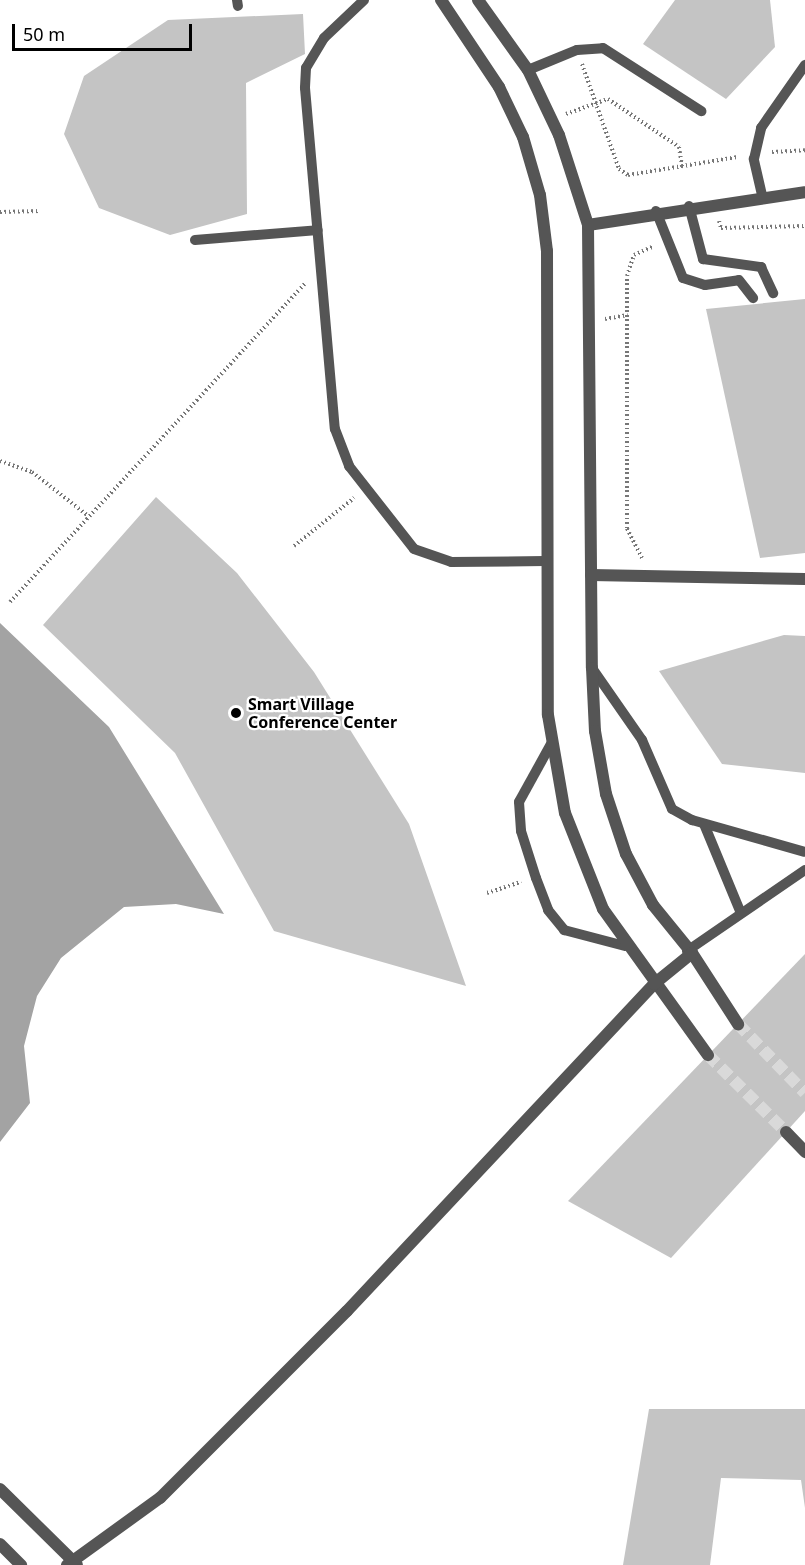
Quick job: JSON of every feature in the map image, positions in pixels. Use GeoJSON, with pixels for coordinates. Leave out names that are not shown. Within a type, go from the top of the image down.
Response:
{"type":"FeatureCollection","features":[{"type":"Feature","properties":{"kind":"street"},"geometry":{"type":"LineString","coordinates":[[441,0],[499,87],[523,137],[540,195],[547,251],[545,561],[551,744],[586,876],[625,946],[708,1055]]}},
{"type":"Feature","properties":{"kind":"street"},"geometry":{"type":"LineString","coordinates":[[478,0],[528,70],[552,120],[588,225],[592,668],[595,732],[606,794],[626,854],[738,1024]]}},
{"type":"Feature","properties":{"kind":"street"},"geometry":{"type":"LineString","coordinates":[[588,225],[715,202],[805,192]]}},
{"type":"Feature","properties":{"kind":"street"},"geometry":{"type":"LineString","coordinates":[[591,575],[805,579]]}},
{"type":"Feature","properties":{"kind":"street"},"geometry":{"type":"LineString","coordinates":[[0,1489],[73,1564],[160,1498],[347,1311],[654,984],[690,952]]}},
{"type":"Feature","properties":{"kind":"street"},"geometry":{"type":"LineString","coordinates":[[786,1132],[805,1152]]}},
{"type":"Feature","properties":{"kind":"street"},"geometry":{"type":"LineString","coordinates":[[0,1544],[21,1565]]}},
{"type":"Feature","properties":{"kind":"lane"},"geometry":{"type":"LineString","coordinates":[[364,0],[324,38],[306,68],[335,429],[365,489],[402,537],[431,556],[451,562],[545,561]]}},
{"type":"Feature","properties":{"kind":"lane"},"geometry":{"type":"LineString","coordinates":[[528,70],[577,50],[615,53],[701,111]]}},
{"type":"Feature","properties":{"kind":"lane"},"geometry":{"type":"LineString","coordinates":[[762,195],[755,153],[766,114],[805,65]]}},
{"type":"Feature","properties":{"kind":"lane"},"geometry":{"type":"LineString","coordinates":[[689,207],[703,259],[761,267],[773,293]]}},
{"type":"Feature","properties":{"kind":"lane"},"geometry":{"type":"LineString","coordinates":[[656,211],[666,241],[683,278],[705,285],[739,280],[753,298]]}},
{"type":"Feature","properties":{"kind":"lane"},"geometry":{"type":"LineString","coordinates":[[195,240],[318,230]]}},
{"type":"Feature","properties":{"kind":"lane"},"geometry":{"type":"LineString","coordinates":[[592,668],[642,740],[665,799],[681,816],[805,852]]}},
{"type":"Feature","properties":{"kind":"lane"},"geometry":{"type":"LineString","coordinates":[[551,744],[519,802],[521,831],[536,878],[548,910],[564,930],[625,946]]}},
{"type":"Feature","properties":{"kind":"lane"},"geometry":{"type":"LineString","coordinates":[[704,824],[741,911]]}},
{"type":"Feature","properties":{"kind":"lane"},"geometry":{"type":"LineString","coordinates":[[690,952],[741,911],[805,870]]}},
{"type":"Feature","properties":{"kind":"path"},"geometry":{"type":"LineString","coordinates":[[577,50],[619,169],[628,175],[755,153],[805,150]]}},
{"type":"Feature","properties":{"kind":"path"},"geometry":{"type":"LineString","coordinates":[[552,120],[608,99],[679,147],[682,167]]}},
{"type":"Feature","properties":{"kind":"path"},"geometry":{"type":"LineString","coordinates":[[715,202],[721,228],[805,226]]}},
{"type":"Feature","properties":{"kind":"path"},"geometry":{"type":"LineString","coordinates":[[0,212],[40,211]]}},
{"type":"Feature","properties":{"kind":"path"},"geometry":{"type":"LineString","coordinates":[[643,576],[641,550],[627,528],[627,276],[634,255],[666,241]]}},
{"type":"Feature","properties":{"kind":"path"},"geometry":{"type":"LineString","coordinates":[[10,602],[87,515],[321,266]]}},
{"type":"Feature","properties":{"kind":"path"},"geometry":{"type":"LineString","coordinates":[[0,461],[32,472],[87,515]]}},
{"type":"Feature","properties":{"kind":"path"},"geometry":{"type":"LineString","coordinates":[[294,546],[365,489]]}},
{"type":"Feature","properties":{"kind":"path"},"geometry":{"type":"LineString","coordinates":[[487,892],[536,878]]}},
{"type":"Feature","properties":{"kind":"shaded area"},"geometry":{"type":"Polygon","coordinates":[[[0,623],[109,727],[224,914],[176,904],[124,907],[61,958],[37,996],[24,1046],[30,1103],[0,1142],[0,623]]]}},
{"type":"Feature","properties":{"kind":"building"},"geometry":{"type":"Polygon","coordinates":[[[675,0],[770,0],[775,47],[726,99],[643,44],[675,0]]]}},
{"type":"Feature","properties":{"kind":"building"},"geometry":{"type":"Polygon","coordinates":[[[303,14],[305,54],[246,83],[247,214],[170,235],[99,208],[64,134],[84,76],[168,20],[303,14]]]}},
{"type":"Feature","properties":{"kind":"building"},"geometry":{"type":"Polygon","coordinates":[[[805,299],[805,553],[760,558],[706,309],[805,299]]]}},
{"type":"Feature","properties":{"kind":"building","name":"Smart Village Conference Center"},"geometry":{"type":"Polygon","coordinates":[[[156,497],[237,573],[314,672],[409,824],[466,986],[274,931],[175,753],[43,625],[156,497]]]}},
{"type":"Feature","properties":{"kind":"building"},"geometry":{"type":"Polygon","coordinates":[[[784,635],[805,636],[805,773],[722,764],[659,671],[784,635]]]}},
{"type":"Feature","properties":{"kind":"building"},"geometry":{"type":"Polygon","coordinates":[[[805,954],[805,1111],[671,1258],[568,1201],[805,954]]]}},
{"type":"Feature","properties":{"kind":"building"},"geometry":{"type":"Polygon","coordinates":[[[649,1409],[805,1409],[805,1508],[801,1480],[721,1478],[710,1565],[623,1565],[649,1409]]]}},
{"type":"Feature","properties":{"kind":"tunnel"},"geometry":{"type":"LineString","coordinates":[[738,1024],[805,1093]]}},
{"type":"Feature","properties":{"kind":"tunnel"},"geometry":{"type":"LineString","coordinates":[[708,1055],[786,1132]]}},
{"type":"Feature","properties":{"kind":"place","name":"Smart Village Conference Center"},"geometry":{"type":"Point","coordinates":[236,713]}}]}
